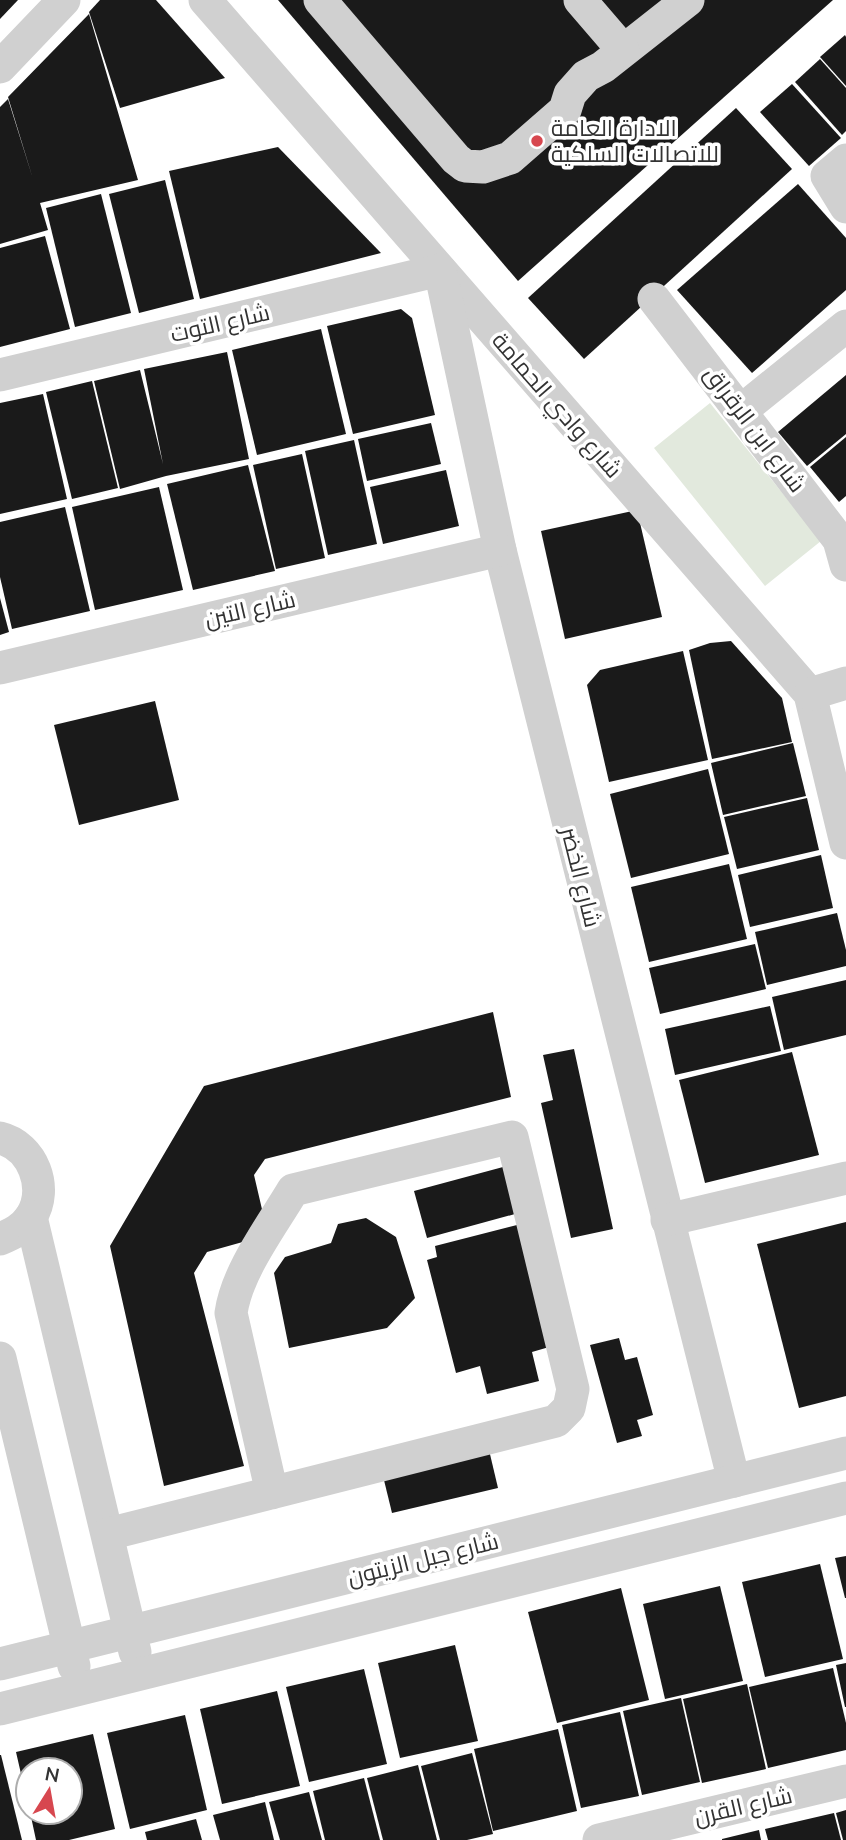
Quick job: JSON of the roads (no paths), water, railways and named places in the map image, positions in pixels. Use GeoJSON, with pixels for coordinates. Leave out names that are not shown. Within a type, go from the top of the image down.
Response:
{"type":"FeatureCollection","features":[{"type":"Feature","properties":{"kind":"street"},"geometry":{"type":"LineString","coordinates":[[0,67],[64,0]]}},
{"type":"Feature","properties":{"kind":"street","name":"شارع وادي الحمامة"},"geometry":{"type":"LineString","coordinates":[[205,0],[810,694],[846,844]]}},
{"type":"Feature","properties":{"kind":"street"},"geometry":{"type":"LineString","coordinates":[[320,0],[456,159],[465,166],[483,167],[510,158],[565,110],[570,94],[586,76],[603,67],[688,0]]}},
{"type":"Feature","properties":{"kind":"street"},"geometry":{"type":"LineString","coordinates":[[580,0],[623,50]]}},
{"type":"Feature","properties":{"kind":"street"},"geometry":{"type":"LineString","coordinates":[[846,160],[827,176],[846,207]]}},
{"type":"Feature","properties":{"kind":"street","name":"شارع التوت"},"geometry":{"type":"LineString","coordinates":[[0,375],[440,270]]}},
{"type":"Feature","properties":{"kind":"street","name":"شارع الخضر"},"geometry":{"type":"LineString","coordinates":[[440,270],[500,550],[734,1481]]}},
{"type":"Feature","properties":{"kind":"street","name":"شارع ابن الرقراق"},"geometry":{"type":"LineString","coordinates":[[654,299],[742,410],[839,540],[846,565]]}},
{"type":"Feature","properties":{"kind":"street"},"geometry":{"type":"LineString","coordinates":[[742,410],[846,326]]}},
{"type":"Feature","properties":{"kind":"street","name":"شارع التين"},"geometry":{"type":"LineString","coordinates":[[0,668],[500,550]]}},
{"type":"Feature","properties":{"kind":"street"},"geometry":{"type":"LineString","coordinates":[[810,694],[846,683]]}},
{"type":"Feature","properties":{"kind":"street"},"geometry":{"type":"LineString","coordinates":[[108,1534],[272,1493],[556,1421],[569,1408],[573,1389],[512,1136],[293,1190],[242,1277],[233,1296],[231,1313],[272,1493]]}},
{"type":"Feature","properties":{"kind":"street"},"geometry":{"type":"LineString","coordinates":[[0,1138],[9,1140],[26,1154],[37,1174],[38,1196],[31,1217],[15,1233],[0,1239]]}},
{"type":"Feature","properties":{"kind":"street"},"geometry":{"type":"LineString","coordinates":[[667,1220],[846,1178]]}},
{"type":"Feature","properties":{"kind":"street"},"geometry":{"type":"LineString","coordinates":[[31,1217],[141,1675]]}},
{"type":"Feature","properties":{"kind":"street"},"geometry":{"type":"LineString","coordinates":[[0,1358],[79,1689]]}},
{"type":"Feature","properties":{"kind":"street","name":"شارع جبل الزيتون"},"geometry":{"type":"LineString","coordinates":[[0,1664],[846,1453]]}},
{"type":"Feature","properties":{"kind":"street","name":"شارع جبل الزيتون"},"geometry":{"type":"LineString","coordinates":[[0,1709],[846,1498]]}},
{"type":"Feature","properties":{"kind":"street","name":"شارع القرن"},"geometry":{"type":"LineString","coordinates":[[599,1840],[846,1781]]}},
{"type":"Feature","properties":{"kind":"place","name":"الادارة العامة للاتصالات السلكية"},"geometry":{"type":"Point","coordinates":[537,141]}}]}
